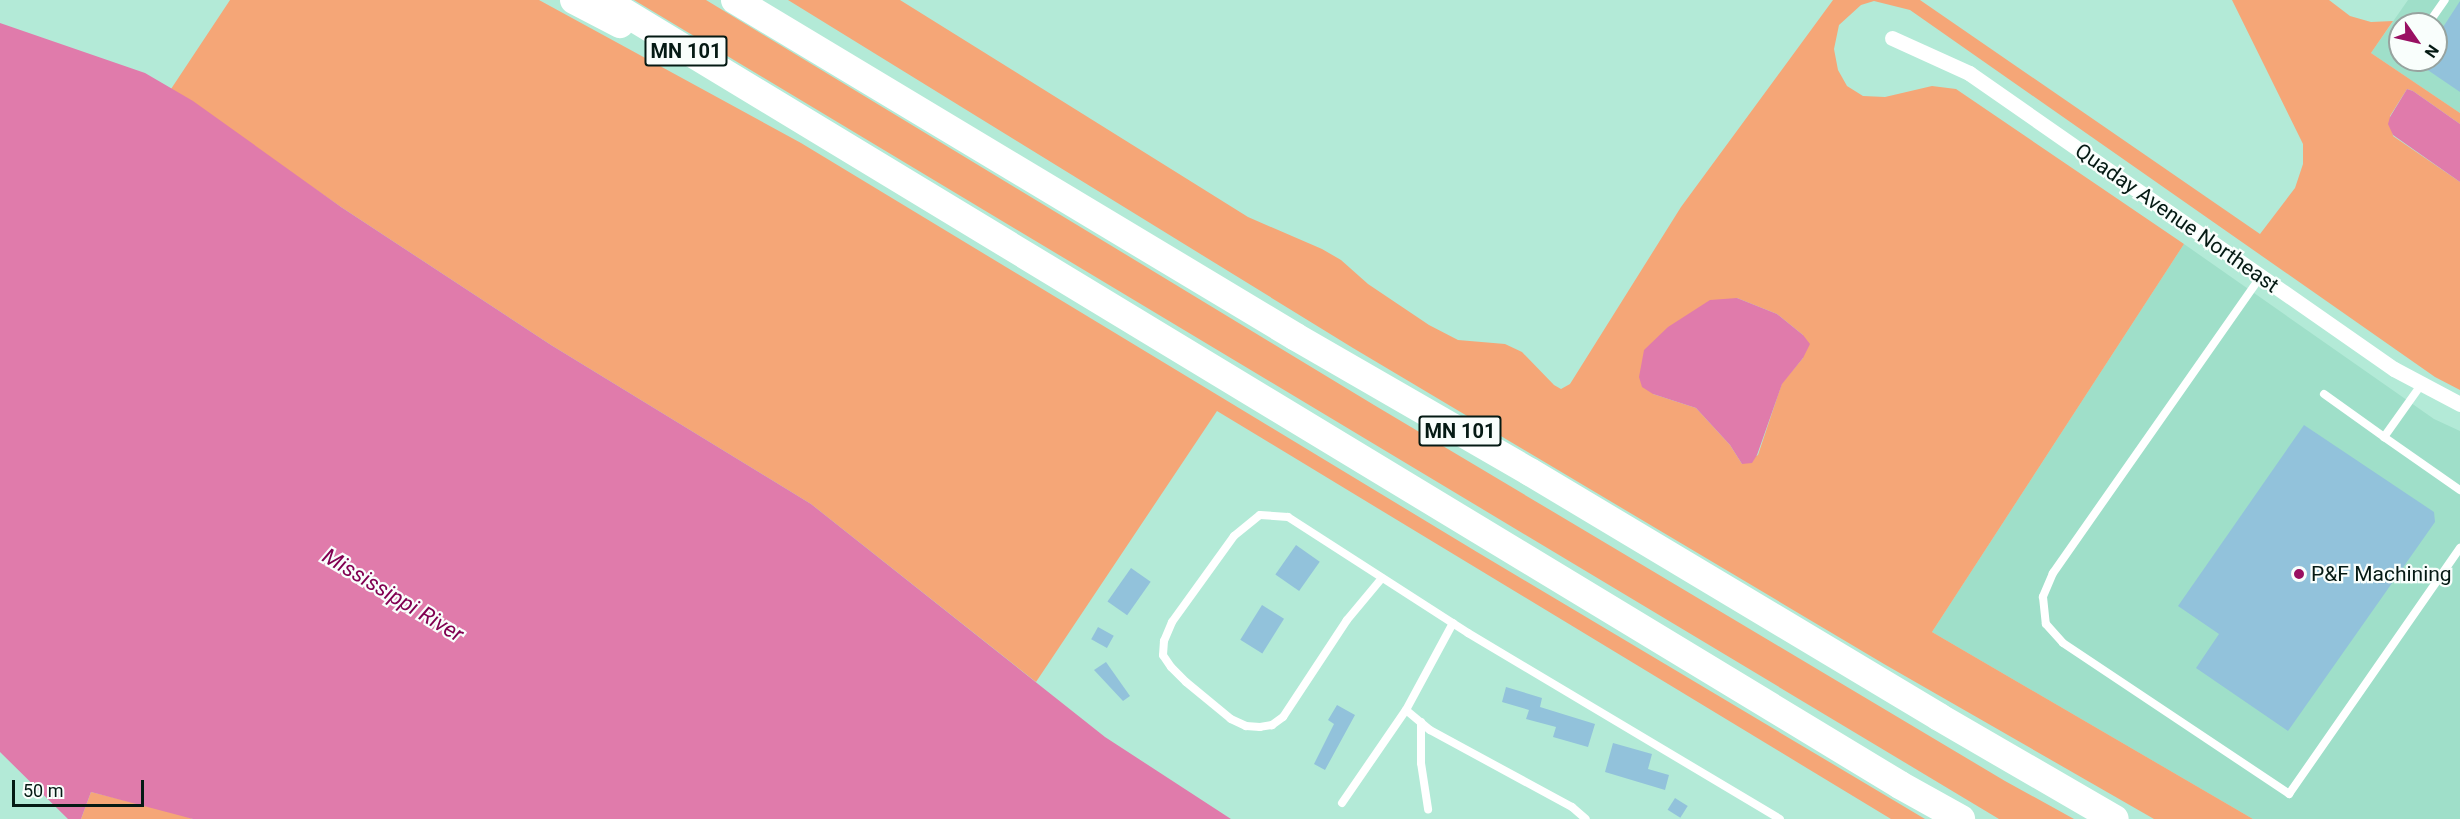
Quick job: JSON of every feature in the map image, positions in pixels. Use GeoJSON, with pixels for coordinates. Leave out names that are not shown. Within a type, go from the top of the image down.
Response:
{"type":"FeatureCollection","features":[{"type":"Feature","properties":{"kind":"highway"},"geometry":{"type":"LineString","coordinates":[[574,0],[769,101]]}},
{"type":"Feature","properties":{"kind":"highway","name":"MN 101"},"geometry":{"type":"LineString","coordinates":[[604,0],[1049,267],[1900,785],[1961,819]]}},
{"type":"Feature","properties":{"kind":"highway","name":"MN 101"},"geometry":{"type":"LineString","coordinates":[[735,0],[1296,337],[1530,472],[1939,717],[2115,819]]}},
{"type":"Feature","properties":{"kind":"highway"},"geometry":{"type":"LineString","coordinates":[[749,0],[807,43]]}},
{"type":"Feature","properties":{"kind":"street","name":"Quaday Avenue Northeast"},"geometry":{"type":"LineString","coordinates":[[1892,38],[1969,74],[2421,385],[2460,404]]}},
{"type":"Feature","properties":{"kind":"lane"},"geometry":{"type":"LineString","coordinates":[[2261,276],[2053,573],[2043,597],[2046,624],[2063,643],[2289,794],[2460,548]]}},
{"type":"Feature","properties":{"kind":"lane"},"geometry":{"type":"LineString","coordinates":[[2384,437],[2421,385]]}},
{"type":"Feature","properties":{"kind":"lane"},"geometry":{"type":"LineString","coordinates":[[2324,394],[2460,490]]}},
{"type":"Feature","properties":{"kind":"lane"},"geometry":{"type":"LineString","coordinates":[[1382,578],[1347,620],[1283,717],[1272,725],[1260,728],[1246,726],[1231,719],[1184,681],[1163,655],[1164,641],[1172,622],[1234,536],[1260,515],[1288,517],[1453,623],[1780,819]]}},
{"type":"Feature","properties":{"kind":"lane"},"geometry":{"type":"LineString","coordinates":[[1342,803],[1406,710],[1453,623]]}},
{"type":"Feature","properties":{"kind":"lane"},"geometry":{"type":"LineString","coordinates":[[1406,710],[1430,730],[1572,807],[1586,819]]}},
{"type":"Feature","properties":{"kind":"lane"},"geometry":{"type":"LineString","coordinates":[[1421,722],[1422,763],[1428,808]]}},
{"type":"Feature","properties":{"kind":"shaded area"},"geometry":{"type":"Polygon","coordinates":[[[230,0],[539,0],[801,143],[1477,552],[1925,819],[1891,819],[1217,411],[1036,682],[811,504],[551,345],[341,207],[171,89],[230,0]]]}},
{"type":"Feature","properties":{"kind":"shaded area"},"geometry":{"type":"Polygon","coordinates":[[[634,0],[706,0],[1374,405],[2005,781],[2074,819],[1999,819],[634,0]]]}},
{"type":"Feature","properties":{"kind":"shaded area"},"geometry":{"type":"Polygon","coordinates":[[[788,0],[900,0],[1248,217],[1322,249],[1341,260],[1368,284],[1429,325],[1458,340],[1505,344],[1522,352],[1554,385],[1561,389],[1570,384],[1681,207],[1833,0],[1920,0],[2260,234],[2295,188],[2303,164],[2303,144],[2232,0],[2329,0],[2350,16],[2371,22],[2388,21],[2388,28],[2371,53],[2388,64],[2388,72],[2399,72],[2460,113],[2460,124],[2407,89],[2390,116],[2393,136],[2460,182],[2460,390],[2435,377],[1910,10],[1874,1],[1861,5],[1839,25],[1834,49],[1838,70],[1847,86],[1863,96],[1885,97],[1932,86],[1956,89],[2184,244],[1932,632],[2253,819],[2154,819],[1884,664],[1353,348],[788,0]],[[1737,298],[1653,394],[1696,408],[1730,445],[1742,464],[1758,455],[1782,383],[1803,358],[1803,335],[1777,314],[1737,298]]]}},
{"type":"Feature","properties":{"kind":"shaded area"},"geometry":{"type":"Polygon","coordinates":[[[2408,0],[2460,0],[2460,113],[2399,72],[2448,72],[2448,12],[2400,12],[2408,0]]]}},
{"type":"Feature","properties":{"kind":"shaded area"},"geometry":{"type":"Polygon","coordinates":[[[2388,29],[2388,64],[2371,53],[2388,29]]]}},
{"type":"Feature","properties":{"kind":"shaded area"},"geometry":{"type":"Polygon","coordinates":[[[2184,244],[2434,419],[2460,431],[2460,819],[2253,819],[1932,632],[2184,244]]]}},
{"type":"Feature","properties":{"kind":"shaded area"},"geometry":{"type":"Polygon","coordinates":[[[91,792],[180,814],[193,819],[81,819],[91,792]]]}},
{"type":"Feature","properties":{"kind":"water","name":"Mississippi River"},"geometry":{"type":"Polygon","coordinates":[[[0,23],[145,73],[193,101],[341,207],[551,345],[811,504],[1105,737],[1231,819],[193,819],[91,792],[81,819],[68,819],[0,752],[0,23]]]}},
{"type":"Feature","properties":{"kind":"water"},"geometry":{"type":"Polygon","coordinates":[[[2407,89],[2460,124],[2460,182],[2393,135],[2388,124],[2390,117],[2407,89]]]}},
{"type":"Feature","properties":{"kind":"water"},"geometry":{"type":"Polygon","coordinates":[[[1737,298],[1777,314],[1803,335],[1810,344],[1803,358],[1782,384],[1757,455],[1752,463],[1742,464],[1730,445],[1696,408],[1653,394],[1642,387],[1639,377],[1644,350],[1668,327],[1710,300],[1737,298]]]}},
{"type":"Feature","properties":{"kind":"building"},"geometry":{"type":"Polygon","coordinates":[[[2460,1],[2460,92],[2431,72],[2448,72],[2448,20],[2460,1]]]}},
{"type":"Feature","properties":{"kind":"building","name":"P&F Machining"},"geometry":{"type":"Polygon","coordinates":[[[2304,425],[2434,512],[2435,522],[2288,731],[2196,668],[2219,634],[2178,606],[2304,425]]]}},
{"type":"Feature","properties":{"kind":"building"},"geometry":{"type":"Polygon","coordinates":[[[1296,545],[1320,562],[1299,591],[1275,574],[1296,545]]]}},
{"type":"Feature","properties":{"kind":"building"},"geometry":{"type":"Polygon","coordinates":[[[1131,568],[1151,582],[1127,615],[1107,602],[1131,568]]]}},
{"type":"Feature","properties":{"kind":"building"},"geometry":{"type":"Polygon","coordinates":[[[1262,605],[1284,619],[1262,654],[1240,640],[1262,605]]]}},
{"type":"Feature","properties":{"kind":"building"},"geometry":{"type":"Polygon","coordinates":[[[1098,627],[1114,636],[1107,648],[1091,639],[1098,627]]]}},
{"type":"Feature","properties":{"kind":"building"},"geometry":{"type":"Polygon","coordinates":[[[1106,662],[1130,696],[1123,701],[1094,670],[1106,662]]]}},
{"type":"Feature","properties":{"kind":"building"},"geometry":{"type":"Polygon","coordinates":[[[1506,687],[1542,698],[1540,707],[1595,724],[1588,747],[1553,737],[1556,727],[1526,719],[1529,710],[1502,702],[1506,687]]]}},
{"type":"Feature","properties":{"kind":"building"},"geometry":{"type":"Polygon","coordinates":[[[1337,705],[1355,715],[1325,770],[1314,764],[1334,724],[1328,720],[1337,705]]]}},
{"type":"Feature","properties":{"kind":"building"},"geometry":{"type":"Polygon","coordinates":[[[1613,743],[1652,754],[1648,769],[1669,775],[1665,790],[1605,772],[1613,743]]]}},
{"type":"Feature","properties":{"kind":"building"},"geometry":{"type":"Polygon","coordinates":[[[1675,798],[1688,806],[1680,818],[1668,810],[1675,798]]]}},
{"type":"Feature","properties":{"kind":"place","name":"P&F Machining"},"geometry":{"type":"Point","coordinates":[2299,574]}}]}
